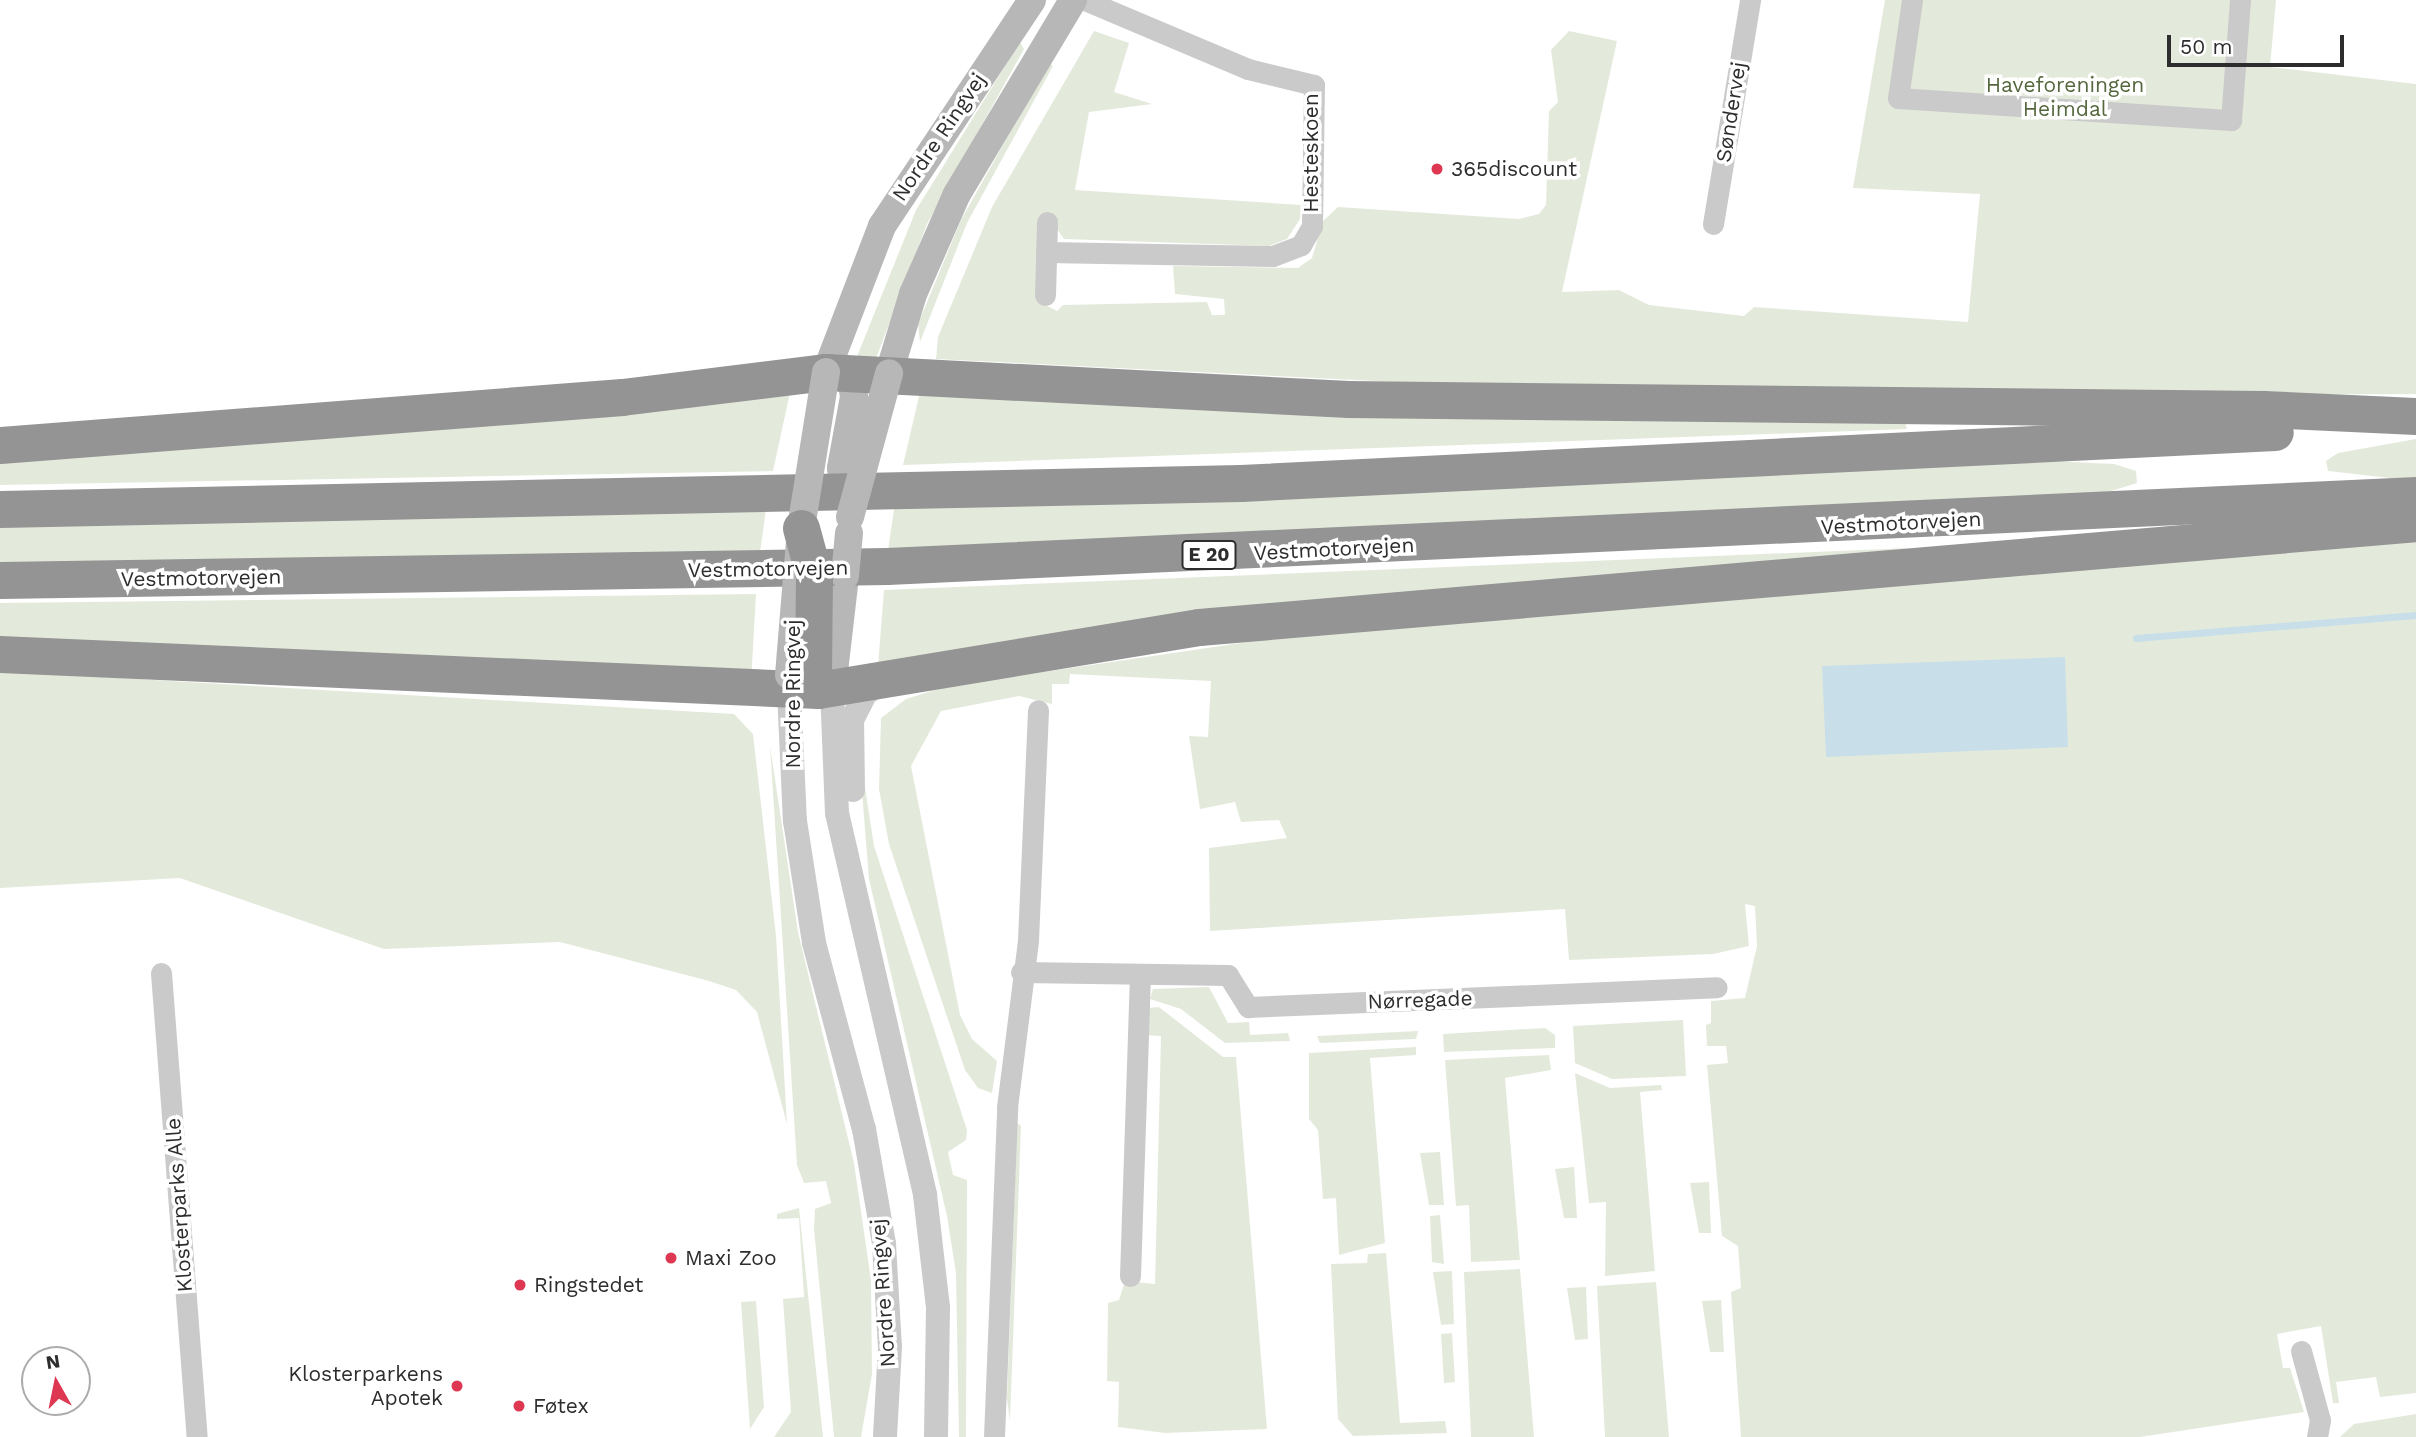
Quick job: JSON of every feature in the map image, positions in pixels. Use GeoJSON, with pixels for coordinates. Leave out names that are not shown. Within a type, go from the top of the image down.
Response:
{"type":"FeatureCollection","features":[{"type":"Feature","properties":{"kind":"highway"},"geometry":{"type":"LineString","coordinates":[[0,444],[622,397],[834,373],[889,373],[1348,399],[2263,409],[2416,416]]}},
{"type":"Feature","properties":{"kind":"highway"},"geometry":{"type":"LineString","coordinates":[[0,509],[1241,483],[2416,424]]}},
{"type":"Feature","properties":{"kind":"highway","name":"Vestmotorvejen"},"geometry":{"type":"LineString","coordinates":[[0,580],[1144,557],[2416,495]]}},
{"type":"Feature","properties":{"kind":"highway"},"geometry":{"type":"LineString","coordinates":[[0,654],[880,683],[1199,627],[2416,523]]}},
{"type":"Feature","properties":{"kind":"highway"},"geometry":{"type":"LineString","coordinates":[[802,528],[814,576],[812,681]]}},
{"type":"Feature","properties":{"kind":"main road","name":"Nordre Ringvej"},"geometry":{"type":"LineString","coordinates":[[802,528],[834,373],[882,226],[1032,0]]}},
{"type":"Feature","properties":{"kind":"main road","name":"Nordre Ringvej"},"geometry":{"type":"LineString","coordinates":[[812,681],[850,517],[913,294],[957,194],[1073,0]]}},
{"type":"Feature","properties":{"kind":"main road"},"geometry":{"type":"LineString","coordinates":[[834,373],[852,384],[854,397],[842,468],[850,517]]}},
{"type":"Feature","properties":{"kind":"street","name":"Hesteskoen"},"geometry":{"type":"LineString","coordinates":[[1046,252],[1273,256],[1301,245],[1312,226],[1314,85],[1248,69],[1085,0]]}},
{"type":"Feature","properties":{"kind":"street","name":"Søndervej"},"geometry":{"type":"LineString","coordinates":[[1713,225],[1749,0]]}},
{"type":"Feature","properties":{"kind":"street"},"geometry":{"type":"LineString","coordinates":[[1912,0],[1898,99],[2231,120],[2240,0]]}},
{"type":"Feature","properties":{"kind":"street"},"geometry":{"type":"LineString","coordinates":[[1045,295],[1047,222]]}},
{"type":"Feature","properties":{"kind":"street","name":"Nordre Ringvej"},"geometry":{"type":"LineString","coordinates":[[812,681],[837,813],[925,1195],[938,1308],[936,1437]]}},
{"type":"Feature","properties":{"kind":"street","name":"Nordre Ringvej"},"geometry":{"type":"LineString","coordinates":[[812,681],[795,821],[814,943],[864,1129],[884,1244],[890,1347],[885,1437]]}},
{"type":"Feature","properties":{"kind":"street"},"geometry":{"type":"LineString","coordinates":[[858,906],[852,720],[865,694],[880,683]]}},
{"type":"Feature","properties":{"kind":"street"},"geometry":{"type":"LineString","coordinates":[[994,1437],[1007,1107],[1021,972],[1038,710]]}},
{"type":"Feature","properties":{"kind":"street","name":"Nørregade"},"geometry":{"type":"LineString","coordinates":[[1021,972],[1140,976],[1228,975],[1248,1007],[1717,987]]}},
{"type":"Feature","properties":{"kind":"street","name":"Klosterparks Alle"},"geometry":{"type":"LineString","coordinates":[[162,973],[197,1437]]}},
{"type":"Feature","properties":{"kind":"street"},"geometry":{"type":"LineString","coordinates":[[1130,1276],[1140,976]]}},
{"type":"Feature","properties":{"kind":"street"},"geometry":{"type":"LineString","coordinates":[[2301,1351],[2320,1420],[2317,1437]]}},
{"type":"Feature","properties":{"kind":"green space","name":"Haveforeningen Heimdal"},"geometry":{"type":"Polygon","coordinates":[[[1885,0],[2276,0],[2270,67],[2416,84],[2416,394],[1699,397],[936,359],[938,337],[992,207],[1094,31],[1129,43],[1114,92],[1152,104],[1089,112],[1075,190],[1301,205],[1300,219],[1287,239],[1269,246],[1064,239],[1052,222],[1036,300],[1057,311],[1063,305],[1207,302],[1212,315],[1225,315],[1224,299],[1175,294],[1173,266],[1298,268],[1312,258],[1323,221],[1338,207],[1519,219],[1539,214],[1546,205],[1549,111],[1558,102],[1551,50],[1569,31],[1617,41],[1562,292],[1619,290],[1649,305],[1744,316],[1754,307],[1968,322],[1980,194],[1853,188],[1885,0]]]}},
{"type":"Feature","properties":{"kind":"green space"},"geometry":{"type":"Polygon","coordinates":[[[1020,42],[1024,49],[927,224],[875,361],[856,359],[916,210],[1020,42]]]}},
{"type":"Feature","properties":{"kind":"green space"},"geometry":{"type":"Polygon","coordinates":[[[1049,63],[1053,66],[967,223],[920,342],[918,324],[961,220],[1049,63]]]}},
{"type":"Feature","properties":{"kind":"green space"},"geometry":{"type":"Polygon","coordinates":[[[791,388],[773,471],[0,485],[0,458],[791,388]]]}},
{"type":"Feature","properties":{"kind":"green space"},"geometry":{"type":"Polygon","coordinates":[[[920,392],[1905,422],[1907,429],[903,465],[920,392]]]}},
{"type":"Feature","properties":{"kind":"green space"},"geometry":{"type":"Polygon","coordinates":[[[2416,439],[2416,481],[2328,471],[2326,461],[2338,453],[2416,439]]]}},
{"type":"Feature","properties":{"kind":"green space"},"geometry":{"type":"Polygon","coordinates":[[[2049,461],[2114,464],[2136,471],[2137,483],[2079,501],[888,551],[894,509],[2049,461]]]}},
{"type":"Feature","properties":{"kind":"green space"},"geometry":{"type":"Polygon","coordinates":[[[766,509],[760,553],[0,565],[0,527],[766,509]]]}},
{"type":"Feature","properties":{"kind":"green space"},"geometry":{"type":"Polygon","coordinates":[[[2416,531],[2416,1393],[2380,1397],[2376,1377],[2336,1382],[2339,1403],[2333,1403],[2321,1326],[2277,1334],[2283,1368],[2290,1368],[2304,1412],[2140,1437],[1741,1437],[1731,1292],[1741,1288],[1738,1246],[1722,1236],[1707,1065],[1728,1063],[1726,1046],[1707,1046],[1706,1025],[1711,1023],[1711,1001],[1745,998],[1757,946],[1755,906],[1745,904],[1749,946],[1713,954],[1569,960],[1565,909],[1210,931],[1209,848],[1287,838],[1279,820],[1241,822],[1235,802],[1200,809],[1189,736],[1208,737],[1211,681],[1070,674],[1069,684],[1052,684],[1052,704],[1019,696],[941,711],[911,766],[960,1015],[972,1039],[997,1061],[992,1093],[978,1088],[965,1070],[889,844],[879,789],[881,718],[906,699],[948,686],[1282,637],[2416,531]]]}},
{"type":"Feature","properties":{"kind":"green space"},"geometry":{"type":"Polygon","coordinates":[[[1911,548],[878,666],[884,590],[1911,548]]]}},
{"type":"Feature","properties":{"kind":"green space"},"geometry":{"type":"Polygon","coordinates":[[[756,594],[751,683],[0,643],[0,603],[756,594]]]}},
{"type":"Feature","properties":{"kind":"green space"},"geometry":{"type":"Polygon","coordinates":[[[0,671],[734,714],[753,734],[776,936],[787,1124],[757,1012],[736,990],[709,981],[560,942],[384,949],[180,878],[0,888],[0,671]]]}},
{"type":"Feature","properties":{"kind":"green space"},"geometry":{"type":"Polygon","coordinates":[[[858,742],[874,846],[967,1130],[966,1140],[948,1152],[953,1175],[967,1180],[966,1437],[959,1437],[956,1273],[947,1216],[869,879],[858,742]]]}},
{"type":"Feature","properties":{"kind":"green space"},"geometry":{"type":"Polygon","coordinates":[[[770,746],[798,932],[854,1163],[871,1280],[872,1374],[861,1437],[834,1437],[814,1229],[815,1209],[831,1203],[826,1181],[804,1183],[797,1165],[770,746]]]}},
{"type":"Feature","properties":{"kind":"green space"},"geometry":{"type":"Polygon","coordinates":[[[1209,987],[1228,1023],[1249,1022],[1250,1035],[1288,1033],[1290,1041],[1225,1043],[1181,1009],[1150,999],[1153,989],[1209,987]]]}},
{"type":"Feature","properties":{"kind":"green space"},"geometry":{"type":"Polygon","coordinates":[[[1159,1007],[1223,1057],[1236,1057],[1267,1429],[1165,1433],[1118,1427],[1119,1382],[1107,1381],[1108,1303],[1119,1300],[1125,1281],[1155,1284],[1161,1036],[1140,1035],[1148,1008],[1159,1007]]]}},
{"type":"Feature","properties":{"kind":"green space"},"geometry":{"type":"Polygon","coordinates":[[[1683,1020],[1686,1076],[1612,1079],[1575,1063],[1573,1026],[1683,1020]]]}},
{"type":"Feature","properties":{"kind":"green space"},"geometry":{"type":"Polygon","coordinates":[[[1545,1028],[1555,1035],[1555,1048],[1444,1052],[1443,1034],[1545,1028]]]}},
{"type":"Feature","properties":{"kind":"green space"},"geometry":{"type":"Polygon","coordinates":[[[1418,1031],[1416,1039],[1320,1043],[1317,1036],[1418,1031]]]}},
{"type":"Feature","properties":{"kind":"green space"},"geometry":{"type":"Polygon","coordinates":[[[1416,1047],[1416,1055],[1370,1058],[1385,1243],[1339,1255],[1336,1198],[1323,1199],[1318,1130],[1309,1119],[1309,1053],[1416,1047]]]}},
{"type":"Feature","properties":{"kind":"green space"},"geometry":{"type":"Polygon","coordinates":[[[1549,1055],[1551,1070],[1505,1078],[1520,1260],[1471,1262],[1469,1205],[1456,1206],[1445,1060],[1549,1055]]]}},
{"type":"Feature","properties":{"kind":"green space"},"geometry":{"type":"Polygon","coordinates":[[[1575,1073],[1610,1088],[1661,1085],[1662,1090],[1640,1092],[1655,1271],[1605,1276],[1606,1202],[1589,1203],[1575,1073]]]}},
{"type":"Feature","properties":{"kind":"green space"},"geometry":{"type":"Polygon","coordinates":[[[1017,1123],[1021,1126],[1010,1421],[1007,1399],[1017,1123]]]}},
{"type":"Feature","properties":{"kind":"green space"},"geometry":{"type":"Polygon","coordinates":[[[1440,1152],[1444,1205],[1429,1205],[1420,1153],[1440,1152]]]}},
{"type":"Feature","properties":{"kind":"green space"},"geometry":{"type":"Polygon","coordinates":[[[1574,1167],[1577,1218],[1564,1218],[1555,1169],[1574,1167]]]}},
{"type":"Feature","properties":{"kind":"green space"},"geometry":{"type":"Polygon","coordinates":[[[1709,1182],[1711,1233],[1699,1233],[1690,1183],[1709,1182]]]}},
{"type":"Feature","properties":{"kind":"green space"},"geometry":{"type":"Polygon","coordinates":[[[799,1208],[823,1437],[774,1437],[791,1412],[783,1299],[804,1297],[799,1218],[777,1219],[777,1214],[799,1208]]]}},
{"type":"Feature","properties":{"kind":"green space"},"geometry":{"type":"Polygon","coordinates":[[[1440,1215],[1444,1264],[1432,1262],[1430,1216],[1440,1215]]]}},
{"type":"Feature","properties":{"kind":"green space"},"geometry":{"type":"Polygon","coordinates":[[[1386,1253],[1400,1423],[1445,1421],[1447,1433],[1353,1436],[1338,1419],[1331,1264],[1367,1263],[1368,1254],[1386,1253]]]}},
{"type":"Feature","properties":{"kind":"green space"},"geometry":{"type":"Polygon","coordinates":[[[1520,1269],[1534,1437],[1471,1437],[1464,1272],[1520,1269]]]}},
{"type":"Feature","properties":{"kind":"green space"},"geometry":{"type":"Polygon","coordinates":[[[1452,1271],[1454,1324],[1441,1325],[1433,1272],[1452,1271]]]}},
{"type":"Feature","properties":{"kind":"green space"},"geometry":{"type":"Polygon","coordinates":[[[1656,1282],[1669,1437],[1605,1437],[1597,1286],[1656,1282]]]}},
{"type":"Feature","properties":{"kind":"green space"},"geometry":{"type":"Polygon","coordinates":[[[1586,1287],[1588,1339],[1575,1340],[1567,1288],[1586,1287]]]}},
{"type":"Feature","properties":{"kind":"green space"},"geometry":{"type":"Polygon","coordinates":[[[1721,1300],[1724,1352],[1710,1352],[1702,1301],[1721,1300]]]}},
{"type":"Feature","properties":{"kind":"green space"},"geometry":{"type":"Polygon","coordinates":[[[756,1301],[764,1407],[750,1429],[741,1302],[756,1301]]]}},
{"type":"Feature","properties":{"kind":"green space"},"geometry":{"type":"Polygon","coordinates":[[[1452,1333],[1455,1382],[1444,1383],[1441,1334],[1452,1333]]]}},
{"type":"Feature","properties":{"kind":"green space"},"geometry":{"type":"Polygon","coordinates":[[[2416,1414],[2416,1437],[2340,1437],[2354,1424],[2416,1414]]]}},
{"type":"Feature","properties":{"kind":"water"},"geometry":{"type":"Polygon","coordinates":[[[2065,657],[2068,747],[1826,757],[1822,666],[2065,657]]]}},
{"type":"Feature","properties":{"kind":"waterway"},"geometry":{"type":"LineString","coordinates":[[2136,638],[2416,615]]}},
{"type":"Feature","properties":{"kind":"place","name":"365discount"},"geometry":{"type":"Point","coordinates":[1437,169]}},
{"type":"Feature","properties":{"kind":"place","name":"Maxi Zoo"},"geometry":{"type":"Point","coordinates":[671,1258]}},
{"type":"Feature","properties":{"kind":"place","name":"Ringstedet"},"geometry":{"type":"Point","coordinates":[520,1285]}},
{"type":"Feature","properties":{"kind":"place","name":"Klosterparkens Apotek"},"geometry":{"type":"Point","coordinates":[457,1386]}},
{"type":"Feature","properties":{"kind":"place","name":"Føtex"},"geometry":{"type":"Point","coordinates":[519,1406]}}]}
